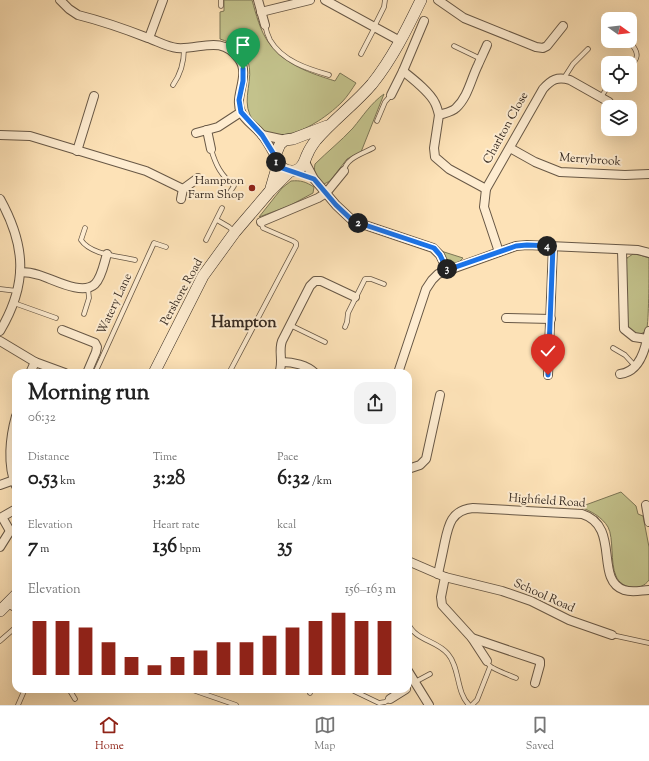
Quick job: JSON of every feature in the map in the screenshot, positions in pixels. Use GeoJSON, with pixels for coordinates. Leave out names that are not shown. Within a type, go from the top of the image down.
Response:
{"type":"FeatureCollection","features":[{"type":"Feature","properties":{"kind":"main road","name":"Pershore Road"},"geometry":{"type":"LineString","coordinates":[[156,369],[203,276],[235,232],[270,191],[291,171],[298,169],[312,146],[328,126],[355,102],[373,82],[400,41],[421,0]]}},
{"type":"Feature","properties":{"kind":"main road","name":"Pershore Road"},"geometry":{"type":"LineString","coordinates":[[270,191],[276,171],[277,148],[289,140],[328,126]]}},
{"type":"Feature","properties":{"kind":"main road"},"geometry":{"type":"LineString","coordinates":[[289,140],[302,144],[306,158]]}},
{"type":"Feature","properties":{"kind":"main road"},"geometry":{"type":"LineString","coordinates":[[276,159],[282,168],[291,171]]}},
{"type":"Feature","properties":{"kind":"street"},"geometry":{"type":"LineString","coordinates":[[60,0],[78,15],[149,38],[174,48],[215,44],[232,50],[240,60],[243,69],[243,81],[239,100],[241,112],[262,135],[276,159]]}},
{"type":"Feature","properties":{"kind":"street"},"geometry":{"type":"LineString","coordinates":[[149,38],[163,0]]}},
{"type":"Feature","properties":{"kind":"street"},"geometry":{"type":"LineString","coordinates":[[258,0],[264,25]]}},
{"type":"Feature","properties":{"kind":"street"},"geometry":{"type":"LineString","coordinates":[[261,12],[310,0]]}},
{"type":"Feature","properties":{"kind":"street"},"geometry":{"type":"LineString","coordinates":[[325,0],[400,41]]}},
{"type":"Feature","properties":{"kind":"street"},"geometry":{"type":"LineString","coordinates":[[438,0],[464,18],[536,47],[543,48],[548,46],[563,26]]}},
{"type":"Feature","properties":{"kind":"street"},"geometry":{"type":"LineString","coordinates":[[391,95],[424,21]]}},
{"type":"Feature","properties":{"kind":"street"},"geometry":{"type":"LineString","coordinates":[[439,115],[452,111],[458,107],[470,86],[487,45]]}},
{"type":"Feature","properties":{"kind":"street"},"geometry":{"type":"LineString","coordinates":[[403,71],[432,98],[436,104],[439,115],[434,148],[435,157],[449,169],[486,189]]}},
{"type":"Feature","properties":{"kind":"street"},"geometry":{"type":"LineString","coordinates":[[564,78],[605,100]]}},
{"type":"Feature","properties":{"kind":"street","name":"Charlton Close"},"geometry":{"type":"LineString","coordinates":[[499,252],[484,207],[486,189],[543,89],[550,80],[564,78]]}},
{"type":"Feature","properties":{"kind":"street"},"geometry":{"type":"LineString","coordinates":[[77,151],[94,96]]}},
{"type":"Feature","properties":{"kind":"street"},"geometry":{"type":"LineString","coordinates":[[196,133],[218,127],[241,112]]}},
{"type":"Feature","properties":{"kind":"street"},"geometry":{"type":"LineString","coordinates":[[208,130],[211,149]]}},
{"type":"Feature","properties":{"kind":"street"},"geometry":{"type":"LineString","coordinates":[[0,135],[30,136],[146,171],[183,189]]}},
{"type":"Feature","properties":{"kind":"street"},"geometry":{"type":"LineString","coordinates":[[262,135],[289,140]]}},
{"type":"Feature","properties":{"kind":"street","name":"Merrybrook"},"geometry":{"type":"LineString","coordinates":[[510,148],[535,162],[560,172],[625,175],[649,174]]}},
{"type":"Feature","properties":{"kind":"street"},"geometry":{"type":"LineString","coordinates":[[306,158],[314,179],[336,205],[353,221],[434,248],[440,255],[447,270]]}},
{"type":"Feature","properties":{"kind":"street"},"geometry":{"type":"LineString","coordinates":[[291,171],[314,179]]}},
{"type":"Feature","properties":{"kind":"street"},"geometry":{"type":"LineString","coordinates":[[261,222],[318,198],[326,193],[344,171]]}},
{"type":"Feature","properties":{"kind":"street"},"geometry":{"type":"LineString","coordinates":[[181,199],[183,189],[198,178]]}},
{"type":"Feature","properties":{"kind":"street"},"geometry":{"type":"LineString","coordinates":[[0,199],[10,216],[17,235],[20,253],[18,291],[10,314],[0,331]]}},
{"type":"Feature","properties":{"kind":"street"},"geometry":{"type":"LineString","coordinates":[[399,369],[426,289],[438,274],[516,246],[527,245],[638,250],[649,254]]}},
{"type":"Feature","properties":{"kind":"street"},"geometry":{"type":"LineString","coordinates":[[548,375],[553,246]]}},
{"type":"Feature","properties":{"kind":"street"},"geometry":{"type":"LineString","coordinates":[[622,250],[624,329],[634,337],[647,339]]}},
{"type":"Feature","properties":{"kind":"street"},"geometry":{"type":"LineString","coordinates":[[20,272],[39,274],[77,288],[88,288],[95,284],[100,276],[107,254]]}},
{"type":"Feature","properties":{"kind":"street"},"geometry":{"type":"LineString","coordinates":[[280,369],[282,362],[279,349],[310,286],[315,281],[321,281],[355,297]]}},
{"type":"Feature","properties":{"kind":"street"},"geometry":{"type":"LineString","coordinates":[[506,318],[551,319]]}},
{"type":"Feature","properties":{"kind":"street"},"geometry":{"type":"LineString","coordinates":[[62,330],[95,343],[97,347],[89,369]]}},
{"type":"Feature","properties":{"kind":"street"},"geometry":{"type":"LineString","coordinates":[[620,374],[626,373],[643,357],[649,331]]}},
{"type":"Feature","properties":{"kind":"street"},"geometry":{"type":"LineString","coordinates":[[0,341],[35,362],[54,369]]}},
{"type":"Feature","properties":{"kind":"street"},"geometry":{"type":"LineString","coordinates":[[32,369],[35,362]]}},
{"type":"Feature","properties":{"kind":"street"},"geometry":{"type":"LineString","coordinates":[[282,362],[302,365],[308,369]]}},
{"type":"Feature","properties":{"kind":"street"},"geometry":{"type":"LineString","coordinates":[[412,468],[420,465],[426,459],[440,395]]}},
{"type":"Feature","properties":{"kind":"street"},"geometry":{"type":"LineString","coordinates":[[12,435],[12,459]]}},
{"type":"Feature","properties":{"kind":"street"},"geometry":{"type":"LineString","coordinates":[[0,484],[12,483]]}},
{"type":"Feature","properties":{"kind":"street"},"geometry":{"type":"LineString","coordinates":[[646,505],[649,522]]}},
{"type":"Feature","properties":{"kind":"street","name":"Highfield Road"},"geometry":{"type":"LineString","coordinates":[[488,664],[472,638],[442,605],[442,576],[450,523],[458,513],[465,509],[473,508],[582,514],[592,518],[600,526],[605,541],[610,574],[613,582],[624,590],[637,591],[649,589]]}},
{"type":"Feature","properties":{"kind":"street"},"geometry":{"type":"LineString","coordinates":[[0,547],[10,531],[2,517],[12,511]]}},
{"type":"Feature","properties":{"kind":"street","name":"School Road"},"geometry":{"type":"LineString","coordinates":[[412,563],[442,576],[502,591],[531,601],[569,620],[612,635]]}},
{"type":"Feature","properties":{"kind":"street"},"geometry":{"type":"LineString","coordinates":[[472,638],[540,661],[535,683]]}},
{"type":"Feature","properties":{"kind":"street"},"geometry":{"type":"LineString","coordinates":[[412,687],[429,705]]}},
{"type":"Feature","properties":{"kind":"street"},"geometry":{"type":"LineString","coordinates":[[390,699],[400,693]]}},
{"type":"Feature","properties":{"kind":"lane"},"geometry":{"type":"LineString","coordinates":[[221,0],[221,6]]}},
{"type":"Feature","properties":{"kind":"lane"},"geometry":{"type":"LineString","coordinates":[[361,54],[384,7],[385,0]]}},
{"type":"Feature","properties":{"kind":"lane"},"geometry":{"type":"LineString","coordinates":[[264,25],[270,41],[285,56],[306,68],[329,76]]}},
{"type":"Feature","properties":{"kind":"lane"},"geometry":{"type":"LineString","coordinates":[[454,46],[481,59]]}},
{"type":"Feature","properties":{"kind":"lane"},"geometry":{"type":"LineString","coordinates":[[173,85],[178,77],[184,55],[184,48]]}},
{"type":"Feature","properties":{"kind":"lane"},"geometry":{"type":"LineString","coordinates":[[634,48],[637,52],[637,58]]}},
{"type":"Feature","properties":{"kind":"lane"},"geometry":{"type":"LineString","coordinates":[[564,78],[573,64],[588,49]]}},
{"type":"Feature","properties":{"kind":"lane"},"geometry":{"type":"LineString","coordinates":[[601,97],[604,92]]}},
{"type":"Feature","properties":{"kind":"lane"},"geometry":{"type":"LineString","coordinates":[[377,121],[385,102],[391,95]]}},
{"type":"Feature","properties":{"kind":"lane"},"geometry":{"type":"LineString","coordinates":[[344,171],[345,165],[351,160],[373,148]]}},
{"type":"Feature","properties":{"kind":"lane"},"geometry":{"type":"LineString","coordinates":[[211,149],[216,165],[225,178],[234,186],[230,192]]}},
{"type":"Feature","properties":{"kind":"lane"},"geometry":{"type":"LineString","coordinates":[[206,240],[222,208]]}},
{"type":"Feature","properties":{"kind":"lane"},"geometry":{"type":"LineString","coordinates":[[217,220],[235,232]]}},
{"type":"Feature","properties":{"kind":"lane"},"geometry":{"type":"LineString","coordinates":[[231,369],[296,246],[296,243],[293,241],[263,228],[261,222]]}},
{"type":"Feature","properties":{"kind":"lane"},"geometry":{"type":"LineString","coordinates":[[85,228],[81,240],[85,247],[107,254],[135,260]]}},
{"type":"Feature","properties":{"kind":"lane","name":"Watery Lane"},"geometry":{"type":"LineString","coordinates":[[97,369],[154,243],[166,247]]}},
{"type":"Feature","properties":{"kind":"lane"},"geometry":{"type":"LineString","coordinates":[[345,327],[348,313],[365,279],[371,279],[384,284]]}},
{"type":"Feature","properties":{"kind":"lane"},"geometry":{"type":"LineString","coordinates":[[84,314],[90,298],[88,288]]}},
{"type":"Feature","properties":{"kind":"lane"},"geometry":{"type":"LineString","coordinates":[[0,289],[18,291]]}},
{"type":"Feature","properties":{"kind":"lane"},"geometry":{"type":"LineString","coordinates":[[14,303],[56,318]]}},
{"type":"Feature","properties":{"kind":"lane"},"geometry":{"type":"LineString","coordinates":[[290,325],[325,342]]}},
{"type":"Feature","properties":{"kind":"lane"},"geometry":{"type":"LineString","coordinates":[[613,348],[620,351],[635,366]]}},
{"type":"Feature","properties":{"kind":"lane"},"geometry":{"type":"LineString","coordinates":[[412,629],[416,635],[442,647],[452,658],[463,696],[469,705]]}},
{"type":"Feature","properties":{"kind":"lane"},"geometry":{"type":"LineString","coordinates":[[0,641],[12,630]]}},
{"type":"Feature","properties":{"kind":"lane","name":"School Road"},"geometry":{"type":"LineString","coordinates":[[612,635],[649,643]]}},
{"type":"Feature","properties":{"kind":"lane"},"geometry":{"type":"LineString","coordinates":[[472,705],[477,700],[488,664],[516,678]]}},
{"type":"Feature","properties":{"kind":"lane"},"geometry":{"type":"LineString","coordinates":[[412,685],[430,674]]}},
{"type":"Feature","properties":{"kind":"lane"},"geometry":{"type":"LineString","coordinates":[[18,705],[23,693]]}},
{"type":"Feature","properties":{"kind":"lane"},"geometry":{"type":"LineString","coordinates":[[71,693],[75,699]]}},
{"type":"Feature","properties":{"kind":"lane"},"geometry":{"type":"LineString","coordinates":[[202,693],[236,705]]}},
{"type":"Feature","properties":{"kind":"lane"},"geometry":{"type":"LineString","coordinates":[[358,693],[379,703],[390,699]]}},
{"type":"Feature","properties":{"kind":"shaded area"},"geometry":{"type":"Polygon","coordinates":[[[224,0],[252,0],[263,33],[269,43],[275,51],[290,63],[316,75],[335,81],[340,73],[356,83],[346,98],[333,111],[321,119],[308,127],[295,132],[282,135],[270,133],[259,127],[250,115],[248,109],[247,95],[250,75],[246,56],[237,47],[220,39],[220,12],[224,11],[224,0]]]}},
{"type":"Feature","properties":{"kind":"shaded area"},"geometry":{"type":"Polygon","coordinates":[[[384,94],[361,152],[347,159],[330,181],[322,185],[315,173],[315,164],[353,128],[371,106],[384,94]]]}},
{"type":"Feature","properties":{"kind":"shaded area"},"geometry":{"type":"Polygon","coordinates":[[[291,181],[301,181],[311,185],[314,187],[313,193],[289,206],[259,217],[282,188],[291,181]]]}},
{"type":"Feature","properties":{"kind":"shaded area"},"geometry":{"type":"Polygon","coordinates":[[[441,251],[463,258],[459,262],[453,264],[448,261],[441,251]]]}},
{"type":"Feature","properties":{"kind":"shaded area"},"geometry":{"type":"Polygon","coordinates":[[[633,254],[649,258],[649,304],[647,328],[640,334],[634,333],[627,327],[625,263],[627,258],[633,254]]]}},
{"type":"Feature","properties":{"kind":"shaded area"},"geometry":{"type":"Polygon","coordinates":[[[621,492],[636,506],[638,514],[643,516],[649,547],[649,580],[645,584],[636,587],[622,584],[616,576],[613,564],[610,532],[606,523],[588,510],[580,507],[621,492]]]}},
{"type":"Feature","properties":{"kind":"place","name":"Hampton Farm Shop"},"geometry":{"type":"Point","coordinates":[252,188]}},
{"type":"Feature","properties":{"kind":"district","name":"Hampton"},"geometry":{"type":"Point","coordinates":[244,323]}},
{"type":"Feature","properties":{"kind":"route"},"geometry":{"type":"LineString","coordinates":[[243,69],[243,81],[239,100],[241,112],[262,135],[275,156],[276,162],[282,168],[314,179],[336,205],[353,221],[434,248],[440,255],[447,270],[516,246],[553,246],[548,375]]}}]}
